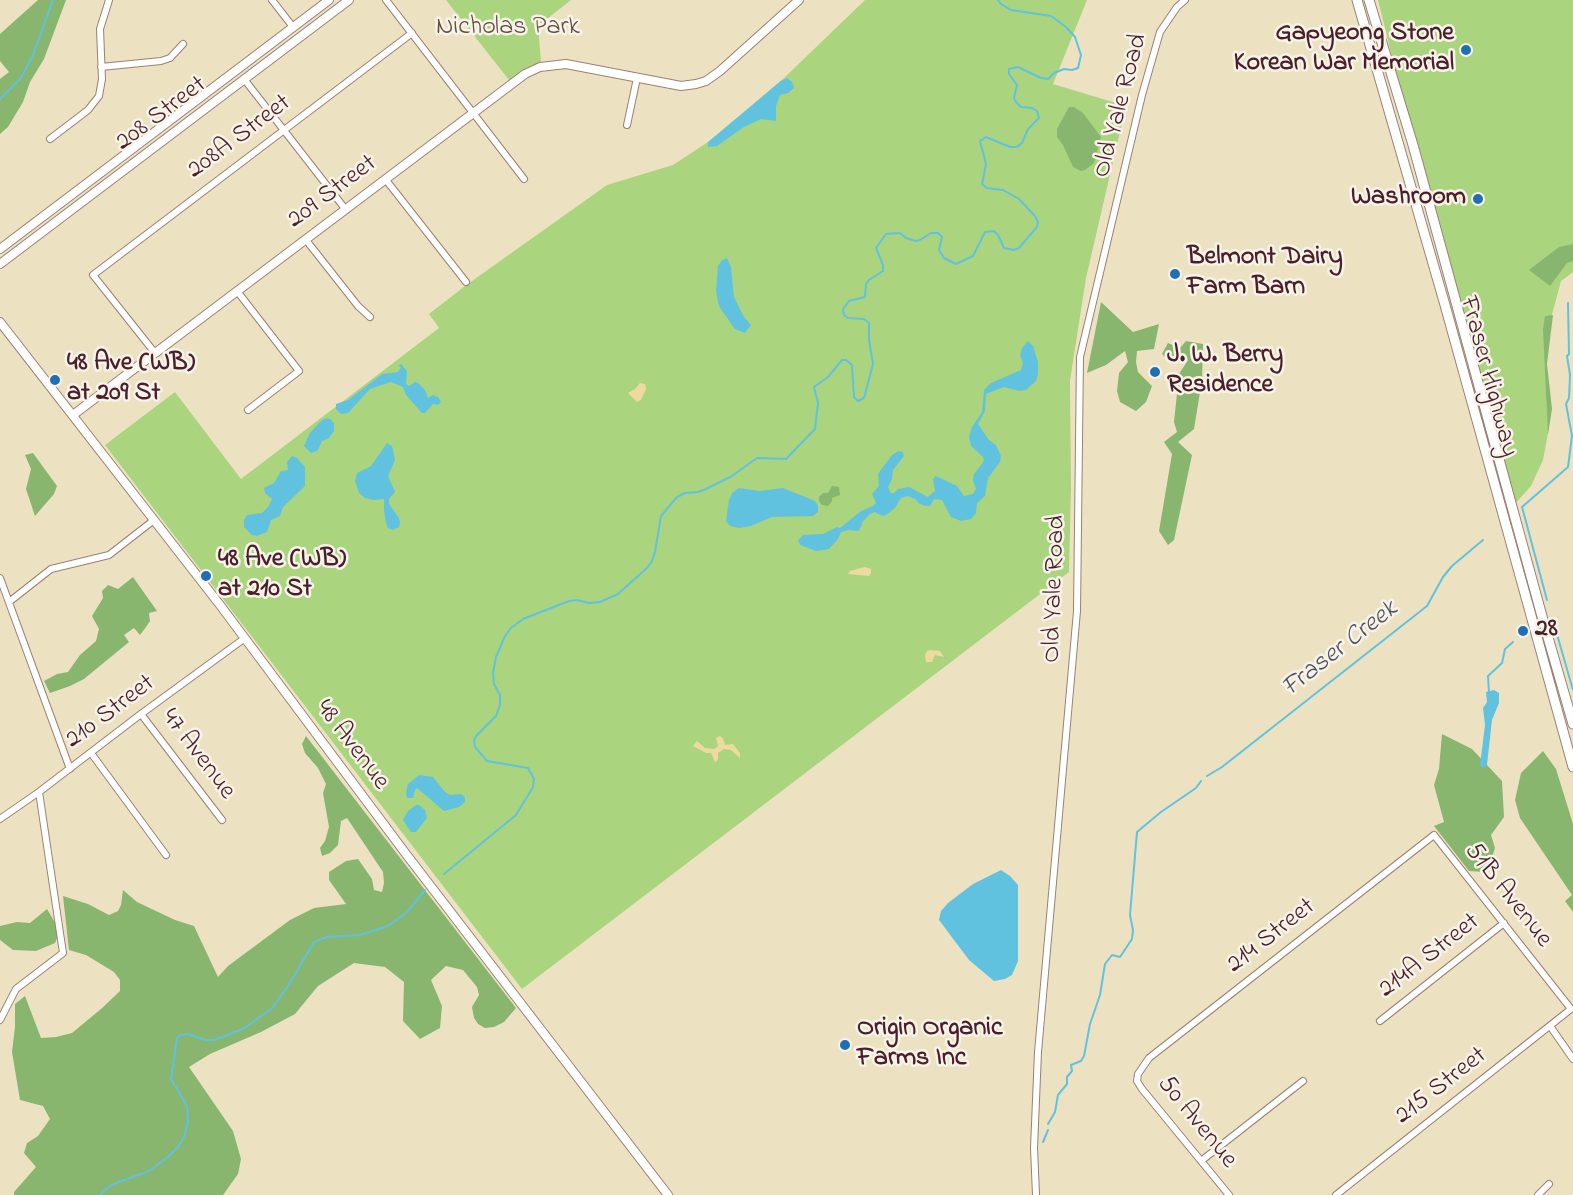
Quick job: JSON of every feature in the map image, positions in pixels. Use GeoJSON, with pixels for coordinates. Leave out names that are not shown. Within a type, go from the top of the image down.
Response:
{"type":"FeatureCollection","features":[{"type":"Feature","properties":{"kind":"main road","name":"208 Street"},"geometry":{"type":"LineString","coordinates":[[0,249],[329,0]]}},
{"type":"Feature","properties":{"kind":"main road","name":"208 Street"},"geometry":{"type":"LineString","coordinates":[[0,264],[349,0]]}},
{"type":"Feature","properties":{"kind":"main road","name":"Fraser Highway"},"geometry":{"type":"LineString","coordinates":[[1356,0],[1445,304],[1573,767]]}},
{"type":"Feature","properties":{"kind":"main road","name":"Fraser Highway"},"geometry":{"type":"LineString","coordinates":[[1369,0],[1413,145],[1573,724]]}},
{"type":"Feature","properties":{"kind":"main road","name":"48 Avenue"},"geometry":{"type":"LineString","coordinates":[[0,322],[245,638],[406,854],[668,1195]]}},
{"type":"Feature","properties":{"kind":"street"},"geometry":{"type":"LineString","coordinates":[[50,140],[94,104],[101,87],[100,29],[109,0]]}},
{"type":"Feature","properties":{"kind":"street"},"geometry":{"type":"LineString","coordinates":[[272,0],[293,27]]}},
{"type":"Feature","properties":{"kind":"street"},"geometry":{"type":"LineString","coordinates":[[386,0],[524,179]]}},
{"type":"Feature","properties":{"kind":"street","name":"209 Street"},"geometry":{"type":"LineString","coordinates":[[73,415],[525,74],[549,65],[577,66],[681,86],[706,81],[799,0]]}},
{"type":"Feature","properties":{"kind":"street","name":"Old Yale Road"},"geometry":{"type":"LineString","coordinates":[[1036,1195],[1034,1148],[1038,1052],[1077,611],[1080,357],[1142,95],[1160,32],[1177,7],[1185,0]]}},
{"type":"Feature","properties":{"kind":"street","name":"208A Street"},"geometry":{"type":"LineString","coordinates":[[155,353],[93,275],[411,33]]}},
{"type":"Feature","properties":{"kind":"street"},"geometry":{"type":"LineString","coordinates":[[101,67],[161,61],[170,58],[183,44]]}},
{"type":"Feature","properties":{"kind":"street"},"geometry":{"type":"LineString","coordinates":[[627,125],[637,78]]}},
{"type":"Feature","properties":{"kind":"street"},"geometry":{"type":"LineString","coordinates":[[244,79],[346,210]]}},
{"type":"Feature","properties":{"kind":"street"},"geometry":{"type":"LineString","coordinates":[[387,180],[466,282]]}},
{"type":"Feature","properties":{"kind":"street"},"geometry":{"type":"LineString","coordinates":[[306,240],[358,306],[370,317]]}},
{"type":"Feature","properties":{"kind":"street"},"geometry":{"type":"LineString","coordinates":[[237,291],[299,371],[248,410]]}},
{"type":"Feature","properties":{"kind":"street"},"geometry":{"type":"LineString","coordinates":[[9,602],[51,569],[109,555],[154,520]]}},
{"type":"Feature","properties":{"kind":"street"},"geometry":{"type":"LineString","coordinates":[[0,578],[70,769]]}},
{"type":"Feature","properties":{"kind":"street","name":"210 Street"},"geometry":{"type":"LineString","coordinates":[[0,819],[245,638]]}},
{"type":"Feature","properties":{"kind":"street","name":"47 Avenue"},"geometry":{"type":"LineString","coordinates":[[141,714],[222,820]]}},
{"type":"Feature","properties":{"kind":"street"},"geometry":{"type":"LineString","coordinates":[[91,753],[166,855]]}},
{"type":"Feature","properties":{"kind":"street"},"geometry":{"type":"LineString","coordinates":[[0,1020],[16,989],[63,953],[39,792]]}},
{"type":"Feature","properties":{"kind":"street","name":"51B Avenue"},"geometry":{"type":"LineString","coordinates":[[1434,835],[1571,1009]]}},
{"type":"Feature","properties":{"kind":"street","name":"214 Street"},"geometry":{"type":"LineString","coordinates":[[1138,1074],[1149,1058],[1434,835]]}},
{"type":"Feature","properties":{"kind":"street","name":"214A Street"},"geometry":{"type":"LineString","coordinates":[[1380,1021],[1504,923]]}},
{"type":"Feature","properties":{"kind":"street","name":"215 Street"},"geometry":{"type":"LineString","coordinates":[[1336,1195],[1571,1009]]}},
{"type":"Feature","properties":{"kind":"street"},"geometry":{"type":"LineString","coordinates":[[1550,1026],[1573,1059]]}},
{"type":"Feature","properties":{"kind":"street","name":"50 Avenue"},"geometry":{"type":"LineString","coordinates":[[1138,1074],[1137,1081],[1142,1089],[1228,1195]]}},
{"type":"Feature","properties":{"kind":"street"},"geometry":{"type":"LineString","coordinates":[[1201,1161],[1303,1080]]}},
{"type":"Feature","properties":{"kind":"street"},"geometry":{"type":"LineString","coordinates":[[1538,1195],[1549,1184]]}},
{"type":"Feature","properties":{"kind":"green space"},"geometry":{"type":"Polygon","coordinates":[[[38,0],[66,0],[44,59],[30,82],[23,102],[8,127],[0,134],[0,79],[9,72],[0,61],[0,34],[38,0]]]}},
{"type":"Feature","properties":{"kind":"green space","name":"Nicholas Park"},"geometry":{"type":"Polygon","coordinates":[[[446,0],[571,0],[538,26],[541,62],[526,68],[509,80],[446,0]]]}},
{"type":"Feature","properties":{"kind":"green space"},"geometry":{"type":"Polygon","coordinates":[[[865,0],[1087,0],[1053,84],[1126,106],[1086,278],[1070,381],[1069,572],[522,989],[105,445],[175,392],[241,479],[439,328],[429,314],[465,286],[607,185],[673,165],[711,140],[784,78],[865,0]]]}},
{"type":"Feature","properties":{"kind":"green space"},"geometry":{"type":"Polygon","coordinates":[[[1378,0],[1573,0],[1573,272],[1561,281],[1550,322],[1545,353],[1549,428],[1543,460],[1531,486],[1514,505],[1414,146],[1378,0]]]}},
{"type":"Feature","properties":{"kind":"green space"},"geometry":{"type":"Polygon","coordinates":[[[1069,107],[1074,107],[1083,113],[1101,137],[1094,163],[1081,171],[1073,167],[1057,137],[1057,129],[1069,107]]]}},
{"type":"Feature","properties":{"kind":"green space"},"geometry":{"type":"Polygon","coordinates":[[[1573,244],[1573,261],[1567,263],[1550,286],[1529,270],[1559,247],[1573,244]]]}},
{"type":"Feature","properties":{"kind":"green space"},"geometry":{"type":"Polygon","coordinates":[[[1101,302],[1133,332],[1159,324],[1154,349],[1137,351],[1138,372],[1152,386],[1146,402],[1136,411],[1120,402],[1117,391],[1119,373],[1128,362],[1125,351],[1106,365],[1087,373],[1101,302]]]}},
{"type":"Feature","properties":{"kind":"green space"},"geometry":{"type":"Polygon","coordinates":[[[1553,315],[1547,364],[1552,409],[1548,434],[1543,329],[1545,316],[1553,315]]]}},
{"type":"Feature","properties":{"kind":"green space"},"geometry":{"type":"Polygon","coordinates":[[[1186,341],[1203,344],[1202,380],[1194,429],[1178,442],[1192,455],[1174,540],[1168,545],[1159,531],[1172,454],[1164,442],[1177,432],[1174,422],[1179,374],[1188,360],[1185,357],[1169,361],[1162,354],[1168,343],[1180,348],[1186,341]]]}},
{"type":"Feature","properties":{"kind":"green space"},"geometry":{"type":"Polygon","coordinates":[[[33,453],[57,486],[54,494],[35,516],[26,489],[31,469],[25,455],[33,453]]]}},
{"type":"Feature","properties":{"kind":"green space"},"geometry":{"type":"Polygon","coordinates":[[[832,486],[839,487],[840,495],[832,498],[828,506],[822,505],[819,497],[823,493],[828,493],[832,486]]]}},
{"type":"Feature","properties":{"kind":"green space"},"geometry":{"type":"Polygon","coordinates":[[[133,577],[157,611],[149,613],[150,621],[146,627],[140,635],[134,628],[124,635],[129,642],[84,679],[50,693],[44,681],[57,674],[68,672],[80,655],[96,641],[99,629],[92,616],[103,598],[102,591],[108,585],[118,589],[133,577]]]}},
{"type":"Feature","properties":{"kind":"green space"},"geometry":{"type":"Polygon","coordinates":[[[1442,734],[1472,749],[1502,781],[1504,817],[1491,835],[1495,848],[1483,872],[1469,871],[1434,826],[1444,822],[1434,785],[1439,769],[1442,734]]]}},
{"type":"Feature","properties":{"kind":"green space"},"geometry":{"type":"Polygon","coordinates":[[[306,736],[516,1008],[504,1022],[494,1027],[485,1028],[478,1024],[472,1007],[479,995],[477,987],[463,970],[446,966],[431,980],[442,1006],[440,1028],[420,1039],[403,1021],[404,982],[385,967],[354,963],[318,986],[295,1014],[261,1032],[210,1054],[189,1067],[233,1131],[241,1159],[238,1174],[223,1195],[14,1195],[14,1192],[36,1167],[24,1153],[27,1143],[38,1136],[50,1119],[43,1106],[20,1100],[12,1052],[15,1004],[25,996],[41,1038],[56,1037],[72,1033],[120,991],[120,980],[114,972],[86,955],[69,950],[63,896],[88,904],[109,915],[118,911],[123,890],[137,902],[175,920],[194,926],[218,977],[228,966],[290,920],[314,908],[346,904],[329,880],[329,872],[346,861],[358,859],[372,879],[374,890],[382,892],[383,872],[347,818],[341,821],[338,845],[330,853],[322,856],[320,848],[325,841],[329,827],[323,793],[326,784],[318,768],[305,753],[302,744],[306,736]]]}},
{"type":"Feature","properties":{"kind":"green space"},"geometry":{"type":"Polygon","coordinates":[[[1543,751],[1556,769],[1573,824],[1573,912],[1565,901],[1572,895],[1520,818],[1515,800],[1521,773],[1543,751]]]}},
{"type":"Feature","properties":{"kind":"green space"},"geometry":{"type":"Polygon","coordinates":[[[47,909],[60,931],[55,943],[36,951],[13,950],[0,940],[0,926],[17,922],[30,923],[47,909]]]}},
{"type":"Feature","properties":{"kind":"sand"},"geometry":{"type":"Polygon","coordinates":[[[640,383],[645,384],[646,389],[641,400],[637,402],[628,393],[640,383]]]}},
{"type":"Feature","properties":{"kind":"sand"},"geometry":{"type":"Polygon","coordinates":[[[865,567],[871,569],[869,576],[848,574],[850,571],[865,567]]]}},
{"type":"Feature","properties":{"kind":"sand"},"geometry":{"type":"Polygon","coordinates":[[[930,650],[940,651],[944,657],[935,655],[932,662],[926,662],[925,655],[930,650]]]}},
{"type":"Feature","properties":{"kind":"sand"},"geometry":{"type":"Polygon","coordinates":[[[720,736],[725,745],[733,744],[740,753],[740,758],[731,750],[724,749],[718,753],[718,760],[715,762],[711,753],[706,753],[693,746],[697,741],[705,748],[714,749],[718,746],[716,738],[720,736]]]}},
{"type":"Feature","properties":{"kind":"water"},"geometry":{"type":"Polygon","coordinates":[[[787,78],[792,82],[794,88],[780,95],[776,106],[776,121],[761,119],[744,127],[717,146],[708,147],[708,142],[787,78]]]}},
{"type":"Feature","properties":{"kind":"water"},"geometry":{"type":"Polygon","coordinates":[[[727,258],[731,267],[734,297],[744,317],[751,325],[745,333],[735,329],[718,302],[716,290],[718,266],[722,260],[727,258]]]}},
{"type":"Feature","properties":{"kind":"water"},"geometry":{"type":"Polygon","coordinates":[[[1028,341],[1033,346],[1038,362],[1036,381],[1026,390],[1019,391],[1004,387],[986,394],[985,411],[978,424],[989,440],[996,445],[1001,456],[1000,462],[988,478],[985,496],[977,503],[976,513],[971,519],[961,521],[951,517],[942,500],[934,499],[930,506],[926,506],[908,496],[901,498],[895,508],[886,515],[882,516],[875,512],[870,514],[863,521],[859,531],[841,532],[829,549],[816,551],[800,545],[798,540],[803,535],[823,534],[837,527],[840,528],[861,511],[873,506],[876,503],[872,494],[879,486],[878,474],[892,455],[899,451],[903,452],[904,456],[893,470],[888,487],[891,493],[909,487],[928,497],[935,491],[933,479],[936,476],[957,486],[964,496],[973,494],[976,489],[974,474],[984,461],[983,457],[971,446],[969,437],[972,427],[982,412],[984,390],[991,383],[1021,370],[1023,363],[1020,356],[1022,348],[1028,341]]]}},
{"type":"Feature","properties":{"kind":"water"},"geometry":{"type":"Polygon","coordinates":[[[401,364],[407,371],[406,384],[409,386],[415,382],[418,383],[425,390],[428,398],[433,395],[438,397],[441,402],[438,405],[433,404],[425,413],[422,413],[406,395],[403,387],[391,382],[370,389],[348,413],[341,414],[336,409],[336,404],[348,400],[382,374],[398,372],[401,367],[398,366],[401,364]]]}},
{"type":"Feature","properties":{"kind":"water"},"geometry":{"type":"Polygon","coordinates":[[[327,418],[334,423],[334,431],[329,438],[322,441],[318,450],[312,453],[304,446],[310,433],[322,420],[327,418]]]}},
{"type":"Feature","properties":{"kind":"water"},"geometry":{"type":"Polygon","coordinates":[[[387,443],[392,446],[395,460],[388,476],[395,492],[389,499],[389,504],[400,523],[399,527],[393,530],[388,528],[386,523],[384,499],[365,498],[359,493],[355,481],[357,473],[371,466],[387,443]]]}},
{"type":"Feature","properties":{"kind":"water"},"geometry":{"type":"Polygon","coordinates":[[[292,456],[305,467],[305,486],[283,507],[280,516],[271,520],[267,532],[257,536],[252,535],[244,527],[244,520],[247,515],[262,513],[268,507],[272,499],[265,493],[264,488],[274,483],[281,471],[288,470],[287,462],[292,456]]]}},
{"type":"Feature","properties":{"kind":"water"},"geometry":{"type":"Polygon","coordinates":[[[739,488],[759,491],[783,488],[815,501],[818,512],[813,516],[772,517],[751,526],[739,528],[730,526],[726,521],[729,500],[732,493],[739,488]]]}},
{"type":"Feature","properties":{"kind":"water"},"geometry":{"type":"Polygon","coordinates":[[[1494,690],[1499,693],[1499,703],[1492,720],[1487,765],[1483,769],[1480,765],[1485,725],[1483,708],[1487,702],[1486,692],[1494,690]]]}},
{"type":"Feature","properties":{"kind":"water"},"geometry":{"type":"Polygon","coordinates":[[[419,775],[433,777],[445,792],[450,795],[461,794],[465,797],[465,802],[459,807],[444,811],[417,788],[413,798],[407,798],[408,784],[419,775]]]}},
{"type":"Feature","properties":{"kind":"water"},"geometry":{"type":"Polygon","coordinates":[[[416,805],[425,810],[427,818],[416,832],[411,832],[403,820],[408,811],[416,805]]]}},
{"type":"Feature","properties":{"kind":"water"},"geometry":{"type":"Polygon","coordinates":[[[1001,870],[1018,885],[1018,961],[1012,975],[994,981],[969,960],[939,920],[941,911],[948,903],[973,884],[1001,870]]]}},
{"type":"Feature","properties":{"kind":"waterway"},"geometry":{"type":"LineString","coordinates":[[0,99],[21,78],[33,55],[53,0]]}},
{"type":"Feature","properties":{"kind":"waterway"},"geometry":{"type":"LineString","coordinates":[[444,874],[516,815],[533,787],[534,779],[528,768],[487,761],[475,747],[474,740],[496,716],[500,705],[500,695],[494,684],[493,673],[496,657],[511,628],[523,619],[569,601],[600,602],[618,594],[652,561],[661,516],[677,497],[706,489],[732,476],[757,458],[786,459],[815,429],[818,403],[814,387],[828,377],[842,360],[852,365],[854,397],[858,401],[864,398],[873,364],[869,323],[864,319],[848,318],[844,315],[843,309],[849,301],[865,297],[866,284],[883,271],[876,248],[886,234],[900,233],[916,241],[931,233],[938,233],[942,237],[939,250],[944,258],[956,264],[973,256],[985,232],[994,231],[1004,248],[1014,250],[1019,248],[1037,227],[1038,222],[1035,216],[1019,199],[1003,190],[987,188],[982,184],[986,164],[980,141],[986,137],[1010,147],[1017,147],[1022,143],[1028,129],[1039,118],[1037,111],[1021,107],[1016,102],[1014,98],[1017,85],[1009,74],[1009,69],[1018,67],[1048,79],[1054,73],[1064,69],[1078,68],[1081,55],[1075,37],[1051,16],[1011,10],[998,0]]}},
{"type":"Feature","properties":{"kind":"waterway","name":"Fraser Creek"},"geometry":{"type":"LineString","coordinates":[[1547,600],[1522,507],[1568,467],[1572,436],[1566,404],[1569,398],[1570,375],[1567,356],[1569,354],[1568,303]]}},
{"type":"Feature","properties":{"kind":"waterway","name":"Fraser Creek"},"geometry":{"type":"LineString","coordinates":[[1207,776],[1222,767],[1427,606],[1443,577],[1452,566],[1483,540]]}},
{"type":"Feature","properties":{"kind":"waterway"},"geometry":{"type":"LineString","coordinates":[[1554,624],[1573,690]]}},
{"type":"Feature","properties":{"kind":"waterway"},"geometry":{"type":"LineString","coordinates":[[1489,693],[1488,676],[1502,663],[1505,649],[1513,642]]}},
{"type":"Feature","properties":{"kind":"waterway","name":"Fraser Creek"},"geometry":{"type":"LineString","coordinates":[[1048,1124],[1055,1112],[1058,1095],[1067,1084],[1067,1077],[1072,1071],[1071,1065],[1081,1061],[1084,1056],[1090,1024],[1100,995],[1105,964],[1112,955],[1120,957],[1132,939],[1130,915],[1137,832],[1196,788],[1201,781]]}},
{"type":"Feature","properties":{"kind":"waterway"},"geometry":{"type":"LineString","coordinates":[[100,1195],[111,1185],[149,1171],[168,1157],[184,1137],[188,1122],[187,1106],[171,1079],[177,1038],[180,1035],[188,1034],[205,1040],[214,1040],[243,1029],[272,1008],[314,942],[327,937],[360,935],[388,926],[407,912],[425,890]]}},
{"type":"Feature","properties":{"kind":"waterway","name":"Fraser Creek"},"geometry":{"type":"LineString","coordinates":[[1043,1142],[1048,1130]]}},
{"type":"Feature","properties":{"kind":"place","name":"Gapyeong Stone Korean War Memorial"},"geometry":{"type":"Point","coordinates":[1466,50]}},
{"type":"Feature","properties":{"kind":"place","name":"Washroom"},"geometry":{"type":"Point","coordinates":[1478,199]}},
{"type":"Feature","properties":{"kind":"place","name":"Belmont Dairy Farm Barn"},"geometry":{"type":"Point","coordinates":[1175,274]}},
{"type":"Feature","properties":{"kind":"place","name":"J. W. Berry Residence"},"geometry":{"type":"Point","coordinates":[1155,372]}},
{"type":"Feature","properties":{"kind":"place","name":"48 Ave (WB) at 209 St"},"geometry":{"type":"Point","coordinates":[55,380]}},
{"type":"Feature","properties":{"kind":"place","name":"48 Ave (WB) at 210 St"},"geometry":{"type":"Point","coordinates":[206,576]}},
{"type":"Feature","properties":{"kind":"place","name":"28"},"geometry":{"type":"Point","coordinates":[1523,631]}},
{"type":"Feature","properties":{"kind":"place","name":"Origin Organic Farms Inc"},"geometry":{"type":"Point","coordinates":[845,1045]}}]}
